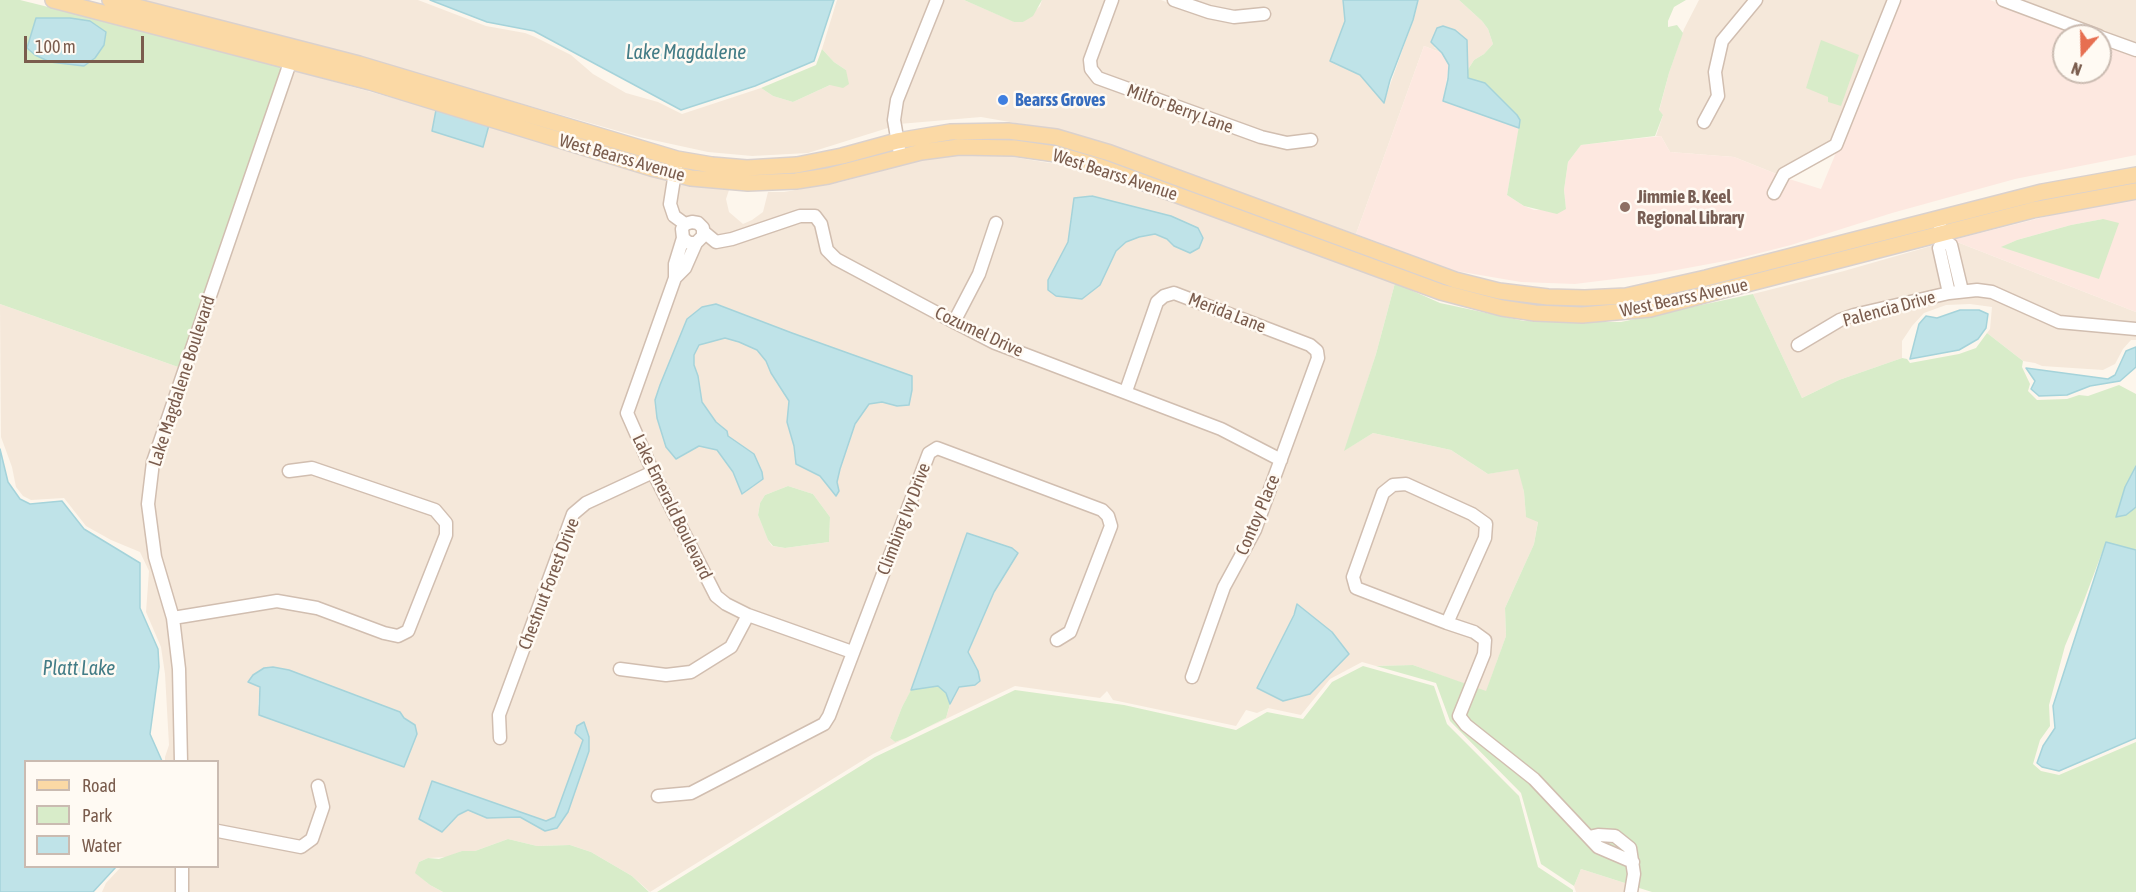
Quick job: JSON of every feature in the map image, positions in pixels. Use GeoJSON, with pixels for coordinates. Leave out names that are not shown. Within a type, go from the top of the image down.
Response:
{"type":"FeatureCollection","features":[{"type":"Feature","properties":{"kind":"main road","name":"West Bearss Avenue"},"geometry":{"type":"LineString","coordinates":[[53,0],[293,54],[390,72],[676,159],[712,165],[747,168],[791,165],[899,149],[976,146],[1056,154],[1101,167],[1454,296],[1534,313],[1582,315],[1629,312],[1667,305],[1943,238],[2033,210],[2136,191]]}},
{"type":"Feature","properties":{"kind":"main road","name":"West Bearss Avenue"},"geometry":{"type":"LineString","coordinates":[[111,0],[293,54],[370,82],[675,175],[708,181],[748,183],[796,181],[828,176],[950,132],[975,130],[1032,133],[1110,153],[1434,273],[1499,291],[1548,297],[1626,296],[1706,278],[2042,192],[2136,175]]}},
{"type":"Feature","properties":{"kind":"main road"},"geometry":{"type":"LineString","coordinates":[[1629,312],[1639,305],[1696,292],[1706,278]]}},
{"type":"Feature","properties":{"kind":"street"},"geometry":{"type":"LineString","coordinates":[[899,149],[894,120],[897,100],[937,0]]}},
{"type":"Feature","properties":{"kind":"street","name":"Milfor Berry Lane"},"geometry":{"type":"LineString","coordinates":[[1112,0],[1090,60],[1091,69],[1098,78],[1261,137],[1287,143],[1311,140]]}},
{"type":"Feature","properties":{"kind":"street"},"geometry":{"type":"LineString","coordinates":[[1174,0],[1209,12],[1234,17],[1264,14]]}},
{"type":"Feature","properties":{"kind":"street"},"geometry":{"type":"LineString","coordinates":[[1704,122],[1718,96],[1715,72],[1722,41],[1756,0]]}},
{"type":"Feature","properties":{"kind":"street"},"geometry":{"type":"LineString","coordinates":[[1774,193],[1784,174],[1836,145],[1894,0]]}},
{"type":"Feature","properties":{"kind":"street"},"geometry":{"type":"LineString","coordinates":[[2003,0],[2067,24]]}},
{"type":"Feature","properties":{"kind":"street"},"geometry":{"type":"LineString","coordinates":[[2112,41],[2136,50]]}},
{"type":"Feature","properties":{"kind":"street","name":"Lake Magdalene Boulevard"},"geometry":{"type":"LineString","coordinates":[[181,760],[179,669],[173,618],[153,546],[148,504],[153,462],[293,54]]}},
{"type":"Feature","properties":{"kind":"street"},"geometry":{"type":"LineString","coordinates":[[676,159],[670,204],[674,216],[685,224]]}},
{"type":"Feature","properties":{"kind":"street","name":"Cozumel Drive"},"geometry":{"type":"LineString","coordinates":[[704,232],[716,242],[732,239],[801,216],[815,216],[821,224],[827,250],[836,259],[954,322],[995,343],[1221,429],[1281,459]]}},
{"type":"Feature","properties":{"kind":"street"},"geometry":{"type":"LineString","coordinates":[[1938,219],[1943,238],[1951,245],[1956,292]]}},
{"type":"Feature","properties":{"kind":"street"},"geometry":{"type":"LineString","coordinates":[[692,222],[698,223],[704,232],[702,238],[696,243],[689,243],[683,238],[682,229],[685,224],[692,222]]}},
{"type":"Feature","properties":{"kind":"street"},"geometry":{"type":"LineString","coordinates":[[954,322],[979,274],[996,224]]}},
{"type":"Feature","properties":{"kind":"street","name":"Lake Emerald Boulevard"},"geometry":{"type":"LineString","coordinates":[[683,238],[675,264],[675,278],[627,413],[653,472],[716,596],[748,615],[852,652]]}},
{"type":"Feature","properties":{"kind":"street","name":"Lake Emerald Boulevard"},"geometry":{"type":"LineString","coordinates":[[675,278],[685,268],[696,243]]}},
{"type":"Feature","properties":{"kind":"street","name":"Palencia Drive"},"geometry":{"type":"LineString","coordinates":[[1798,345],[1846,318],[1956,292],[1977,290],[1992,292],[2060,322],[2136,329]]}},
{"type":"Feature","properties":{"kind":"street","name":"Merida Lane"},"geometry":{"type":"LineString","coordinates":[[1126,391],[1157,302],[1164,296],[1174,293],[1310,345],[1317,351]]}},
{"type":"Feature","properties":{"kind":"street","name":"Contoy Place"},"geometry":{"type":"LineString","coordinates":[[1192,677],[1224,587],[1255,530],[1317,358],[1317,351]]}},
{"type":"Feature","properties":{"kind":"street","name":"Climbing Ivy Drive"},"geometry":{"type":"LineString","coordinates":[[658,796],[692,793],[824,724],[930,453],[937,448],[1102,510],[1108,516],[1111,526],[1070,632],[1057,640]]}},
{"type":"Feature","properties":{"kind":"street"},"geometry":{"type":"LineString","coordinates":[[173,618],[277,602],[318,608],[384,633],[398,636],[408,631],[446,535],[446,523],[435,510],[312,468],[289,471]]}},
{"type":"Feature","properties":{"kind":"street","name":"Chestnut Forest Drive"},"geometry":{"type":"LineString","coordinates":[[500,738],[499,715],[573,514],[586,503],[653,472]]}},
{"type":"Feature","properties":{"kind":"street"},"geometry":{"type":"LineString","coordinates":[[1448,623],[1485,538],[1486,524],[1472,514],[1406,484],[1393,484],[1383,493],[1353,577],[1356,588],[1448,623],[1474,632],[1485,640],[1484,654],[1459,716],[1466,725],[1534,778],[1598,847],[1634,862],[1631,892]]}},
{"type":"Feature","properties":{"kind":"street"},"geometry":{"type":"LineString","coordinates":[[620,669],[666,675],[691,672],[731,647],[748,615]]}},
{"type":"Feature","properties":{"kind":"street"},"geometry":{"type":"LineString","coordinates":[[219,831],[301,848],[312,839],[323,807],[318,786]]}},
{"type":"Feature","properties":{"kind":"street"},"geometry":{"type":"LineString","coordinates":[[182,868],[182,892]]}},
{"type":"Feature","properties":{"kind":"shaded area"},"geometry":{"type":"Polygon","coordinates":[[[129,0],[418,0],[486,26],[535,37],[571,55],[593,74],[626,93],[658,102],[682,114],[761,88],[773,96],[793,102],[830,85],[846,70],[834,62],[822,49],[837,0],[933,0],[891,127],[808,153],[752,156],[708,152],[639,137],[279,37],[129,0]]]}},
{"type":"Feature","properties":{"kind":"shaded area"},"geometry":{"type":"Polygon","coordinates":[[[942,0],[964,0],[1015,22],[1023,22],[1040,6],[1042,0],[1108,0],[1087,59],[1102,85],[1236,135],[1260,142],[1305,146],[1316,143],[1315,135],[1297,138],[1277,136],[1101,74],[1095,64],[1117,0],[1161,0],[1191,11],[1259,20],[1269,18],[1268,9],[1235,13],[1187,0],[1343,0],[1345,21],[1331,61],[1360,75],[1384,102],[1418,0],[1459,0],[1482,21],[1488,29],[1493,44],[1484,54],[1474,60],[1467,71],[1467,40],[1434,47],[1442,53],[1424,46],[1356,234],[1050,129],[981,117],[899,124],[901,101],[942,0]]]}},
{"type":"Feature","properties":{"kind":"shaded area"},"geometry":{"type":"Polygon","coordinates":[[[1699,0],[1890,0],[1833,142],[1779,175],[1734,157],[1670,152],[1661,136],[1656,136],[1663,115],[1659,111],[1684,29],[1699,0]]]}},
{"type":"Feature","properties":{"kind":"shaded area"},"geometry":{"type":"Polygon","coordinates":[[[1899,0],[1990,0],[2053,24],[2052,84],[2112,84],[2112,46],[2136,55],[2136,155],[2015,179],[1736,259],[1655,274],[1575,284],[1521,282],[1456,271],[1356,234],[1424,46],[1442,53],[1449,65],[1443,101],[1519,128],[1507,195],[1534,210],[1566,209],[1564,190],[1568,162],[1581,145],[1661,136],[1670,152],[1734,157],[1779,175],[1769,195],[1775,199],[1786,178],[1821,189],[1899,0]]]}},
{"type":"Feature","properties":{"kind":"shaded area"},"geometry":{"type":"Polygon","coordinates":[[[2017,0],[2136,0],[2136,45],[2112,36],[2112,24],[2080,24],[2017,0]]]}},
{"type":"Feature","properties":{"kind":"shaded area"},"geometry":{"type":"Polygon","coordinates":[[[292,70],[436,110],[432,131],[482,147],[489,125],[670,179],[666,206],[670,218],[679,226],[679,239],[670,267],[677,270],[685,247],[690,248],[679,270],[686,274],[699,247],[706,240],[716,247],[733,244],[801,221],[813,221],[817,226],[823,251],[834,263],[955,329],[993,347],[1219,433],[1275,462],[1251,528],[1220,586],[1187,680],[1194,683],[1228,589],[1259,531],[1321,360],[1323,351],[1320,346],[1312,340],[1174,288],[1161,292],[1153,301],[1124,385],[997,338],[960,320],[983,275],[1001,220],[993,218],[975,272],[952,316],[838,255],[831,247],[824,221],[815,212],[800,212],[732,235],[717,237],[700,219],[693,217],[686,219],[678,213],[675,203],[678,181],[729,190],[726,199],[729,212],[743,224],[763,212],[768,192],[784,192],[841,182],[925,159],[966,152],[1007,156],[1068,166],[1177,202],[1282,243],[1376,274],[1395,283],[1376,354],[1345,450],[1373,433],[1451,450],[1488,474],[1519,468],[1526,516],[1538,521],[1534,544],[1505,608],[1506,636],[1486,692],[1413,665],[1376,666],[1362,662],[1330,679],[1301,715],[1268,708],[1257,713],[1246,710],[1236,726],[1113,700],[1107,691],[1100,698],[1015,686],[927,728],[946,718],[951,701],[959,687],[975,685],[979,681],[978,671],[968,653],[994,592],[1018,553],[1012,548],[967,533],[913,687],[902,707],[890,738],[895,742],[906,738],[873,754],[650,892],[632,876],[591,852],[570,845],[537,846],[508,839],[475,851],[462,851],[448,857],[428,858],[419,862],[416,873],[443,892],[186,892],[186,868],[219,868],[219,836],[300,852],[316,840],[327,805],[322,780],[314,783],[318,807],[308,836],[300,843],[219,827],[219,760],[185,760],[183,669],[178,622],[276,606],[316,612],[382,637],[400,640],[412,632],[451,534],[449,519],[437,506],[313,464],[284,467],[285,476],[311,473],[433,514],[442,525],[442,534],[405,627],[398,631],[385,628],[319,604],[278,597],[176,613],[165,576],[152,503],[157,463],[292,70]],[[1092,196],[1074,198],[1068,242],[1048,280],[1048,290],[1056,296],[1082,299],[1100,285],[1116,251],[1126,242],[1139,237],[1154,234],[1190,253],[1199,248],[1203,238],[1198,228],[1171,216],[1092,196]],[[717,304],[702,307],[687,319],[655,400],[657,418],[666,447],[677,459],[699,446],[717,450],[733,472],[743,494],[763,479],[754,454],[728,436],[727,431],[716,422],[702,401],[694,365],[694,355],[699,345],[725,338],[739,342],[757,350],[767,361],[771,373],[789,401],[787,422],[794,446],[796,464],[820,476],[836,496],[839,491],[837,482],[840,469],[855,424],[868,404],[882,402],[897,406],[909,405],[912,376],[717,304]],[[788,486],[765,495],[760,503],[758,515],[772,546],[785,548],[829,542],[830,517],[813,494],[788,486]],[[1297,605],[1257,688],[1283,701],[1310,694],[1348,654],[1332,632],[1297,605]],[[264,668],[253,675],[248,682],[260,686],[259,715],[404,767],[417,734],[415,725],[404,718],[400,712],[289,670],[264,668]],[[584,722],[577,726],[575,733],[583,740],[556,817],[546,821],[433,781],[419,819],[442,832],[458,815],[468,810],[487,818],[520,817],[545,831],[557,827],[568,812],[589,751],[589,737],[584,722]]]}},
{"type":"Feature","properties":{"kind":"shaded area"},"geometry":{"type":"Polygon","coordinates":[[[2136,200],[2136,312],[1952,240],[2076,209],[2136,200]],[[2103,219],[2071,225],[2017,240],[2002,247],[2048,261],[2103,219]]]}},
{"type":"Feature","properties":{"kind":"shaded area"},"geometry":{"type":"Polygon","coordinates":[[[1952,240],[2136,312],[2136,340],[2131,340],[2123,349],[2115,364],[2103,370],[2042,366],[2023,361],[1987,333],[1990,329],[1992,307],[1970,304],[1946,305],[1924,313],[1912,326],[1902,341],[1902,358],[1839,380],[1802,398],[1753,294],[1952,240]]]}},
{"type":"Feature","properties":{"kind":"shaded area"},"geometry":{"type":"Polygon","coordinates":[[[1174,298],[1308,349],[1313,354],[1279,453],[1131,388],[1160,305],[1174,298]]]}},
{"type":"Feature","properties":{"kind":"shaded area"},"geometry":{"type":"Polygon","coordinates":[[[0,304],[181,368],[147,474],[169,620],[174,670],[176,760],[165,760],[169,745],[165,674],[161,647],[146,612],[149,571],[140,552],[86,526],[64,498],[31,500],[23,496],[16,487],[12,467],[1,437],[0,304]]]}},
{"type":"Feature","properties":{"kind":"shaded area"},"geometry":{"type":"Polygon","coordinates":[[[120,868],[178,868],[177,892],[102,892],[106,883],[120,868]]]}},
{"type":"Feature","properties":{"kind":"shaded area"},"geometry":{"type":"Polygon","coordinates":[[[1581,869],[1628,884],[1627,892],[1576,892],[1574,886],[1581,869]]]}},
{"type":"Feature","properties":{"kind":"green space"},"geometry":{"type":"Polygon","coordinates":[[[0,0],[20,0],[283,68],[181,368],[0,304],[0,0]],[[70,18],[50,62],[84,66],[95,58],[106,32],[90,21],[70,18]]]}},
{"type":"Feature","properties":{"kind":"green space"},"geometry":{"type":"Polygon","coordinates":[[[964,0],[1042,0],[1033,16],[1023,22],[1014,22],[964,0]]]}},
{"type":"Feature","properties":{"kind":"green space"},"geometry":{"type":"Polygon","coordinates":[[[1459,0],[1686,0],[1674,7],[1668,21],[1668,27],[1677,25],[1683,33],[1669,73],[1659,110],[1663,115],[1655,136],[1581,145],[1568,162],[1564,190],[1566,209],[1557,214],[1524,206],[1507,195],[1520,120],[1485,83],[1468,78],[1467,71],[1474,60],[1484,54],[1493,44],[1488,29],[1482,21],[1459,0]]]}},
{"type":"Feature","properties":{"kind":"green space"},"geometry":{"type":"Polygon","coordinates":[[[1821,40],[1859,55],[1841,106],[1828,102],[1828,97],[1806,88],[1821,40]]]}},
{"type":"Feature","properties":{"kind":"green space"},"geometry":{"type":"Polygon","coordinates":[[[822,49],[834,62],[846,70],[849,84],[843,88],[830,85],[793,102],[773,96],[761,88],[816,65],[822,49]]]}},
{"type":"Feature","properties":{"kind":"green space"},"geometry":{"type":"Polygon","coordinates":[[[2103,219],[2119,223],[2099,279],[2001,247],[2017,240],[2071,225],[2103,219]]]}},
{"type":"Feature","properties":{"kind":"green space"},"geometry":{"type":"Polygon","coordinates":[[[1395,283],[1440,303],[1524,321],[1621,322],[1753,294],[1802,398],[1839,380],[1902,358],[1907,359],[1910,363],[1959,354],[1976,348],[1987,333],[2023,361],[2022,367],[2030,384],[2028,391],[2037,400],[2088,396],[2119,385],[2136,394],[2136,466],[2125,487],[2126,515],[2136,507],[2136,550],[2106,542],[2065,646],[2049,705],[2050,726],[2040,740],[2033,764],[2041,771],[2059,775],[2136,742],[2136,892],[1652,892],[1636,887],[1637,857],[1628,884],[1581,869],[1574,886],[1541,864],[1521,793],[1450,721],[1436,683],[1376,666],[1413,665],[1486,691],[1506,636],[1505,608],[1534,544],[1538,522],[1526,517],[1524,492],[1518,469],[1488,474],[1451,450],[1373,433],[1344,451],[1376,354],[1395,283]]]}},
{"type":"Feature","properties":{"kind":"green space"},"geometry":{"type":"Polygon","coordinates":[[[788,486],[813,494],[830,517],[829,542],[785,548],[773,546],[768,540],[758,515],[760,503],[765,495],[788,486]]]}},
{"type":"Feature","properties":{"kind":"green space"},"geometry":{"type":"Polygon","coordinates":[[[1363,666],[1434,686],[1447,724],[1519,796],[1538,867],[1573,892],[657,892],[875,757],[1015,690],[1124,705],[1236,730],[1267,712],[1303,719],[1332,682],[1363,666]]]}},
{"type":"Feature","properties":{"kind":"green space"},"geometry":{"type":"Polygon","coordinates":[[[938,686],[946,693],[950,704],[946,718],[895,742],[890,738],[911,690],[938,686]]]}},
{"type":"Feature","properties":{"kind":"green space"},"geometry":{"type":"Polygon","coordinates":[[[508,839],[537,846],[570,845],[591,852],[632,876],[649,892],[443,892],[415,873],[419,862],[428,858],[439,859],[462,851],[475,851],[508,839]]]}},
{"type":"Feature","properties":{"kind":"water","name":"Lake Magdalene"},"geometry":{"type":"Polygon","coordinates":[[[430,0],[834,0],[814,61],[755,86],[681,110],[534,31],[487,22],[430,0]]]}},
{"type":"Feature","properties":{"kind":"water"},"geometry":{"type":"Polygon","coordinates":[[[1343,0],[1418,0],[1384,103],[1360,75],[1330,61],[1345,21],[1343,0]]]}},
{"type":"Feature","properties":{"kind":"water"},"geometry":{"type":"Polygon","coordinates":[[[36,18],[70,18],[90,21],[106,32],[104,45],[95,58],[84,66],[50,62],[35,55],[27,48],[36,18]]]}},
{"type":"Feature","properties":{"kind":"water"},"geometry":{"type":"Polygon","coordinates":[[[1443,26],[1455,30],[1467,40],[1468,78],[1485,83],[1517,115],[1520,120],[1519,128],[1443,101],[1449,65],[1442,53],[1431,42],[1437,28],[1443,26]]]}},
{"type":"Feature","properties":{"kind":"water"},"geometry":{"type":"Polygon","coordinates":[[[436,110],[489,125],[483,147],[432,131],[436,110]]]}},
{"type":"Feature","properties":{"kind":"water"},"geometry":{"type":"Polygon","coordinates":[[[1092,196],[1171,216],[1198,228],[1203,238],[1199,248],[1190,253],[1155,234],[1139,237],[1126,242],[1116,251],[1100,285],[1082,299],[1056,296],[1048,290],[1048,280],[1068,242],[1074,198],[1092,196]]]}},
{"type":"Feature","properties":{"kind":"water"},"geometry":{"type":"Polygon","coordinates":[[[716,304],[912,376],[909,405],[897,406],[882,402],[869,404],[855,424],[840,469],[837,482],[839,491],[836,496],[820,476],[796,464],[794,446],[787,422],[789,401],[757,350],[739,342],[725,338],[699,345],[694,355],[694,365],[702,402],[716,422],[727,431],[728,436],[754,454],[763,479],[742,494],[733,472],[717,450],[699,446],[676,459],[666,447],[657,418],[655,400],[660,385],[687,319],[702,307],[716,304]]]}},
{"type":"Feature","properties":{"kind":"water"},"geometry":{"type":"Polygon","coordinates":[[[1960,310],[1979,310],[1988,314],[1986,328],[1978,339],[1959,350],[1910,359],[1919,324],[1926,316],[1937,318],[1960,310]]]}},
{"type":"Feature","properties":{"kind":"water"},"geometry":{"type":"Polygon","coordinates":[[[2136,347],[2136,367],[2120,381],[2090,386],[2067,395],[2039,396],[2031,389],[2035,381],[2026,368],[2108,379],[2115,375],[2126,351],[2136,347]]]}},
{"type":"Feature","properties":{"kind":"water","name":"Platt Lake"},"geometry":{"type":"Polygon","coordinates":[[[0,449],[8,482],[20,499],[30,504],[62,501],[84,529],[140,563],[140,608],[158,649],[159,667],[150,734],[162,760],[24,760],[24,868],[115,868],[93,892],[0,892],[0,449]]]}},
{"type":"Feature","properties":{"kind":"water"},"geometry":{"type":"Polygon","coordinates":[[[2136,466],[2136,507],[2126,515],[2116,517],[2125,487],[2136,466]]]}},
{"type":"Feature","properties":{"kind":"water"},"geometry":{"type":"Polygon","coordinates":[[[967,533],[1012,548],[1018,553],[994,592],[968,652],[978,671],[980,681],[975,685],[959,687],[950,704],[946,693],[938,686],[911,690],[967,533]]]}},
{"type":"Feature","properties":{"kind":"water"},"geometry":{"type":"Polygon","coordinates":[[[2106,542],[2136,550],[2136,738],[2059,771],[2042,767],[2037,763],[2043,746],[2055,728],[2053,706],[2106,542]]]}},
{"type":"Feature","properties":{"kind":"water"},"geometry":{"type":"Polygon","coordinates":[[[1297,604],[1332,632],[1349,654],[1310,694],[1283,701],[1257,688],[1294,615],[1297,604]]]}},
{"type":"Feature","properties":{"kind":"water"},"geometry":{"type":"Polygon","coordinates":[[[264,668],[289,670],[400,712],[404,718],[415,725],[417,734],[404,767],[259,715],[260,687],[248,682],[253,675],[264,668]]]}},
{"type":"Feature","properties":{"kind":"water"},"geometry":{"type":"Polygon","coordinates":[[[584,722],[589,737],[589,751],[568,812],[557,828],[545,831],[520,817],[487,818],[468,810],[458,815],[442,832],[419,819],[432,781],[546,821],[555,817],[583,740],[575,733],[577,726],[584,722]]]}},
{"type":"Feature","properties":{"kind":"place","name":"Bearss Groves"},"geometry":{"type":"Point","coordinates":[1003,100]}},
{"type":"Feature","properties":{"kind":"place","name":"Jimmie B. Keel Regional Library"},"geometry":{"type":"Point","coordinates":[1625,207]}}]}
